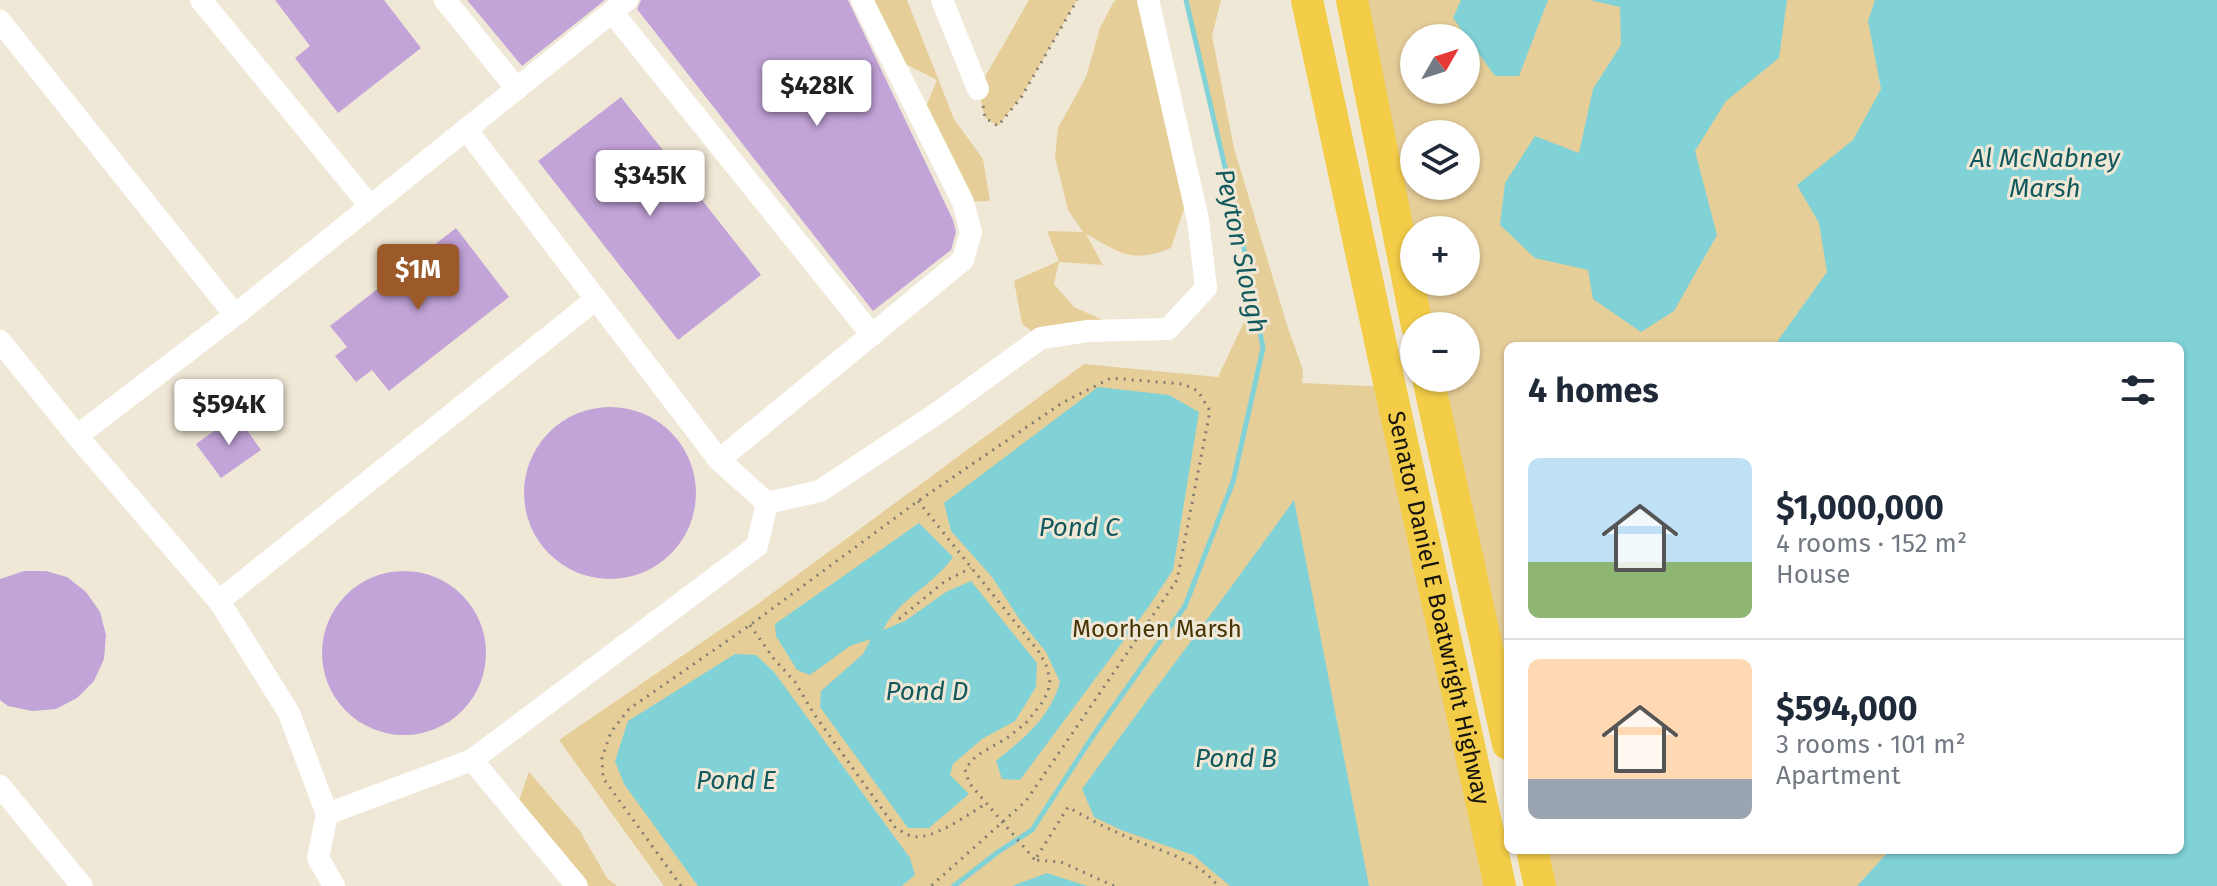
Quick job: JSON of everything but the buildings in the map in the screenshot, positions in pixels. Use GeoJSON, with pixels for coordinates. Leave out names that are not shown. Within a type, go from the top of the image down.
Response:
{"type":"FeatureCollection","features":[{"type":"Feature","properties":{"kind":"highway","name":"Senator Daniel E Boatwright Highway"},"geometry":{"type":"LineString","coordinates":[[1307,0],[1500,886]]}},
{"type":"Feature","properties":{"kind":"highway"},"geometry":{"type":"LineString","coordinates":[[1352,0],[1414,312]]}},
{"type":"Feature","properties":{"kind":"highway","name":"Senator Daniel E Boatwright Highway"},"geometry":{"type":"LineString","coordinates":[[1431,392],[1504,726]]}},
{"type":"Feature","properties":{"kind":"highway"},"geometry":{"type":"LineString","coordinates":[[1533,854],[1540,886]]}},
{"type":"Feature","properties":{"kind":"street"},"geometry":{"type":"LineString","coordinates":[[201,0],[370,206]]}},
{"type":"Feature","properties":{"kind":"street"},"geometry":{"type":"LineString","coordinates":[[445,0],[517,89]]}},
{"type":"Feature","properties":{"kind":"street"},"geometry":{"type":"LineString","coordinates":[[719,460],[963,260],[971,232],[963,202],[862,0]]}},
{"type":"Feature","properties":{"kind":"street"},"geometry":{"type":"LineString","coordinates":[[942,0],[978,89]]}},
{"type":"Feature","properties":{"kind":"street"},"geometry":{"type":"LineString","coordinates":[[767,503],[820,491],[936,414],[1041,338],[1088,331],[1168,329],[1206,288],[1198,220],[1148,0]]}},
{"type":"Feature","properties":{"kind":"street"},"geometry":{"type":"LineString","coordinates":[[77,436],[235,315],[619,6],[872,335]]}},
{"type":"Feature","properties":{"kind":"street"},"geometry":{"type":"LineString","coordinates":[[0,21],[235,315]]}},
{"type":"Feature","properties":{"kind":"street"},"geometry":{"type":"LineString","coordinates":[[466,129],[719,460],[767,503]]}},
{"type":"Feature","properties":{"kind":"street"},"geometry":{"type":"LineString","coordinates":[[219,601],[596,299]]}},
{"type":"Feature","properties":{"kind":"street"},"geometry":{"type":"LineString","coordinates":[[0,341],[219,601],[289,713],[327,814],[318,858],[334,886]]}},
{"type":"Feature","properties":{"kind":"street"},"geometry":{"type":"LineString","coordinates":[[327,814],[472,760],[757,546],[767,503]]}},
{"type":"Feature","properties":{"kind":"street"},"geometry":{"type":"LineString","coordinates":[[472,760],[577,886]]}},
{"type":"Feature","properties":{"kind":"street"},"geometry":{"type":"LineString","coordinates":[[0,786],[82,886]]}},
{"type":"Feature","properties":{"kind":"path"},"geometry":{"type":"LineString","coordinates":[[978,89],[985,118],[998,126],[1022,96],[1077,0]]}},
{"type":"Feature","properties":{"kind":"path"},"geometry":{"type":"LineString","coordinates":[[681,886],[603,778],[602,758],[611,732],[629,709],[750,625],[918,501],[1062,403],[1111,378],[1183,384],[1198,391],[1210,411],[1177,580],[1026,801],[931,886]]}},
{"type":"Feature","properties":{"kind":"path"},"geometry":{"type":"LineString","coordinates":[[918,501],[1039,652],[1050,680],[1048,692],[1026,723],[976,756],[965,769],[969,783],[1035,860],[1061,862],[1114,886]]}},
{"type":"Feature","properties":{"kind":"path"},"geometry":{"type":"LineString","coordinates":[[899,619],[945,581],[971,568]]}},
{"type":"Feature","properties":{"kind":"path"},"geometry":{"type":"LineString","coordinates":[[750,625],[795,682],[814,714],[895,827],[912,837],[926,836],[987,803]]}},
{"type":"Feature","properties":{"kind":"path"},"geometry":{"type":"LineString","coordinates":[[1035,860],[1068,807],[1091,821],[1187,861],[1208,874],[1218,886]]}},
{"type":"Feature","properties":{"kind":"green space"},"geometry":{"type":"Polygon","coordinates":[[[862,0],[907,0],[954,119],[983,159],[990,201],[963,202],[921,119],[937,80],[890,56],[862,0]]]}},
{"type":"Feature","properties":{"kind":"green space"},"geometry":{"type":"Polygon","coordinates":[[[1029,0],[1077,0],[1022,96],[998,126],[985,118],[978,89],[1029,0]]]}},
{"type":"Feature","properties":{"kind":"green space"},"geometry":{"type":"Polygon","coordinates":[[[1116,0],[1145,0],[1191,188],[1171,248],[1136,256],[1086,234],[1103,265],[1059,262],[1054,284],[1074,307],[1125,330],[1041,338],[1022,324],[1014,281],[1059,261],[1047,231],[1083,232],[1068,210],[1055,157],[1058,128],[1086,77],[1100,28],[1116,0]]]}},
{"type":"Feature","properties":{"kind":"green space","name":"Moorhen Marsh"},"geometry":{"type":"Polygon","coordinates":[[[1186,0],[1221,0],[1212,36],[1234,148],[1303,370],[1302,383],[1390,387],[1500,886],[664,886],[559,740],[755,606],[1084,364],[1218,377],[1244,322],[1245,253],[1186,0]]]}},
{"type":"Feature","properties":{"kind":"green space"},"geometry":{"type":"Polygon","coordinates":[[[1352,0],[2217,0],[2217,886],[1540,886],[1533,854],[2184,854],[2184,342],[1504,342],[1504,726],[1431,392],[1480,392],[1480,312],[1414,312],[1411,296],[1480,296],[1480,216],[1400,216],[1400,241],[1352,0]]]}},
{"type":"Feature","properties":{"kind":"green space"},"geometry":{"type":"Polygon","coordinates":[[[529,772],[580,831],[607,878],[617,886],[577,886],[515,812],[529,772]]]}},
{"type":"Feature","properties":{"kind":"water"},"geometry":{"type":"Polygon","coordinates":[[[1461,0],[1548,0],[1519,76],[1495,76],[1480,55],[1480,24],[1457,24],[1453,18],[1461,0]]]}},
{"type":"Feature","properties":{"kind":"water"},"geometry":{"type":"Polygon","coordinates":[[[1590,0],[1787,0],[1779,58],[1726,101],[1695,151],[1717,235],[1674,311],[1641,332],[1593,299],[1588,270],[1535,258],[1500,225],[1505,183],[1535,136],[1579,153],[1593,89],[1621,45],[1620,7],[1590,0]]]}},
{"type":"Feature","properties":{"kind":"water","name":"Al McNabney Marsh"},"geometry":{"type":"Polygon","coordinates":[[[1875,0],[2217,0],[2217,886],[1857,886],[1886,854],[2184,854],[2184,342],[1778,342],[1827,272],[1819,223],[1797,185],[1853,140],[1881,89],[1868,21],[1875,0]]]}},
{"type":"Feature","properties":{"kind":"water","name":"Pond C"},"geometry":{"type":"Polygon","coordinates":[[[1098,387],[1169,395],[1199,412],[1173,570],[1020,780],[1002,779],[996,761],[1043,717],[1060,682],[1046,652],[1020,620],[992,577],[951,531],[944,503],[1098,387]]]}},
{"type":"Feature","properties":{"kind":"water","name":"Pond B"},"geometry":{"type":"Polygon","coordinates":[[[1294,500],[1369,886],[1230,886],[1193,855],[1121,830],[1094,817],[1082,789],[1294,500]]]}},
{"type":"Feature","properties":{"kind":"water","name":"Pond D"},"geometry":{"type":"Polygon","coordinates":[[[919,523],[953,557],[898,609],[883,630],[905,621],[946,592],[971,581],[1037,663],[1036,687],[1015,721],[982,739],[953,764],[950,775],[969,794],[929,828],[908,828],[820,707],[821,691],[863,654],[871,639],[850,646],[810,675],[797,670],[776,636],[775,624],[919,523]]]}},
{"type":"Feature","properties":{"kind":"water","name":"Pond E"},"geometry":{"type":"Polygon","coordinates":[[[735,654],[756,655],[774,672],[910,858],[915,875],[902,886],[698,886],[624,784],[615,761],[628,721],[735,654]]]}},
{"type":"Feature","properties":{"kind":"water"},"geometry":{"type":"Polygon","coordinates":[[[1047,873],[1087,886],[1012,886],[1047,873]]]}},
{"type":"Feature","properties":{"kind":"waterway","name":"Peyton Slough"},"geometry":{"type":"LineString","coordinates":[[954,886],[1032,830],[1093,736],[1185,606],[1233,482],[1263,348],[1245,253],[1186,0]]}}]}
